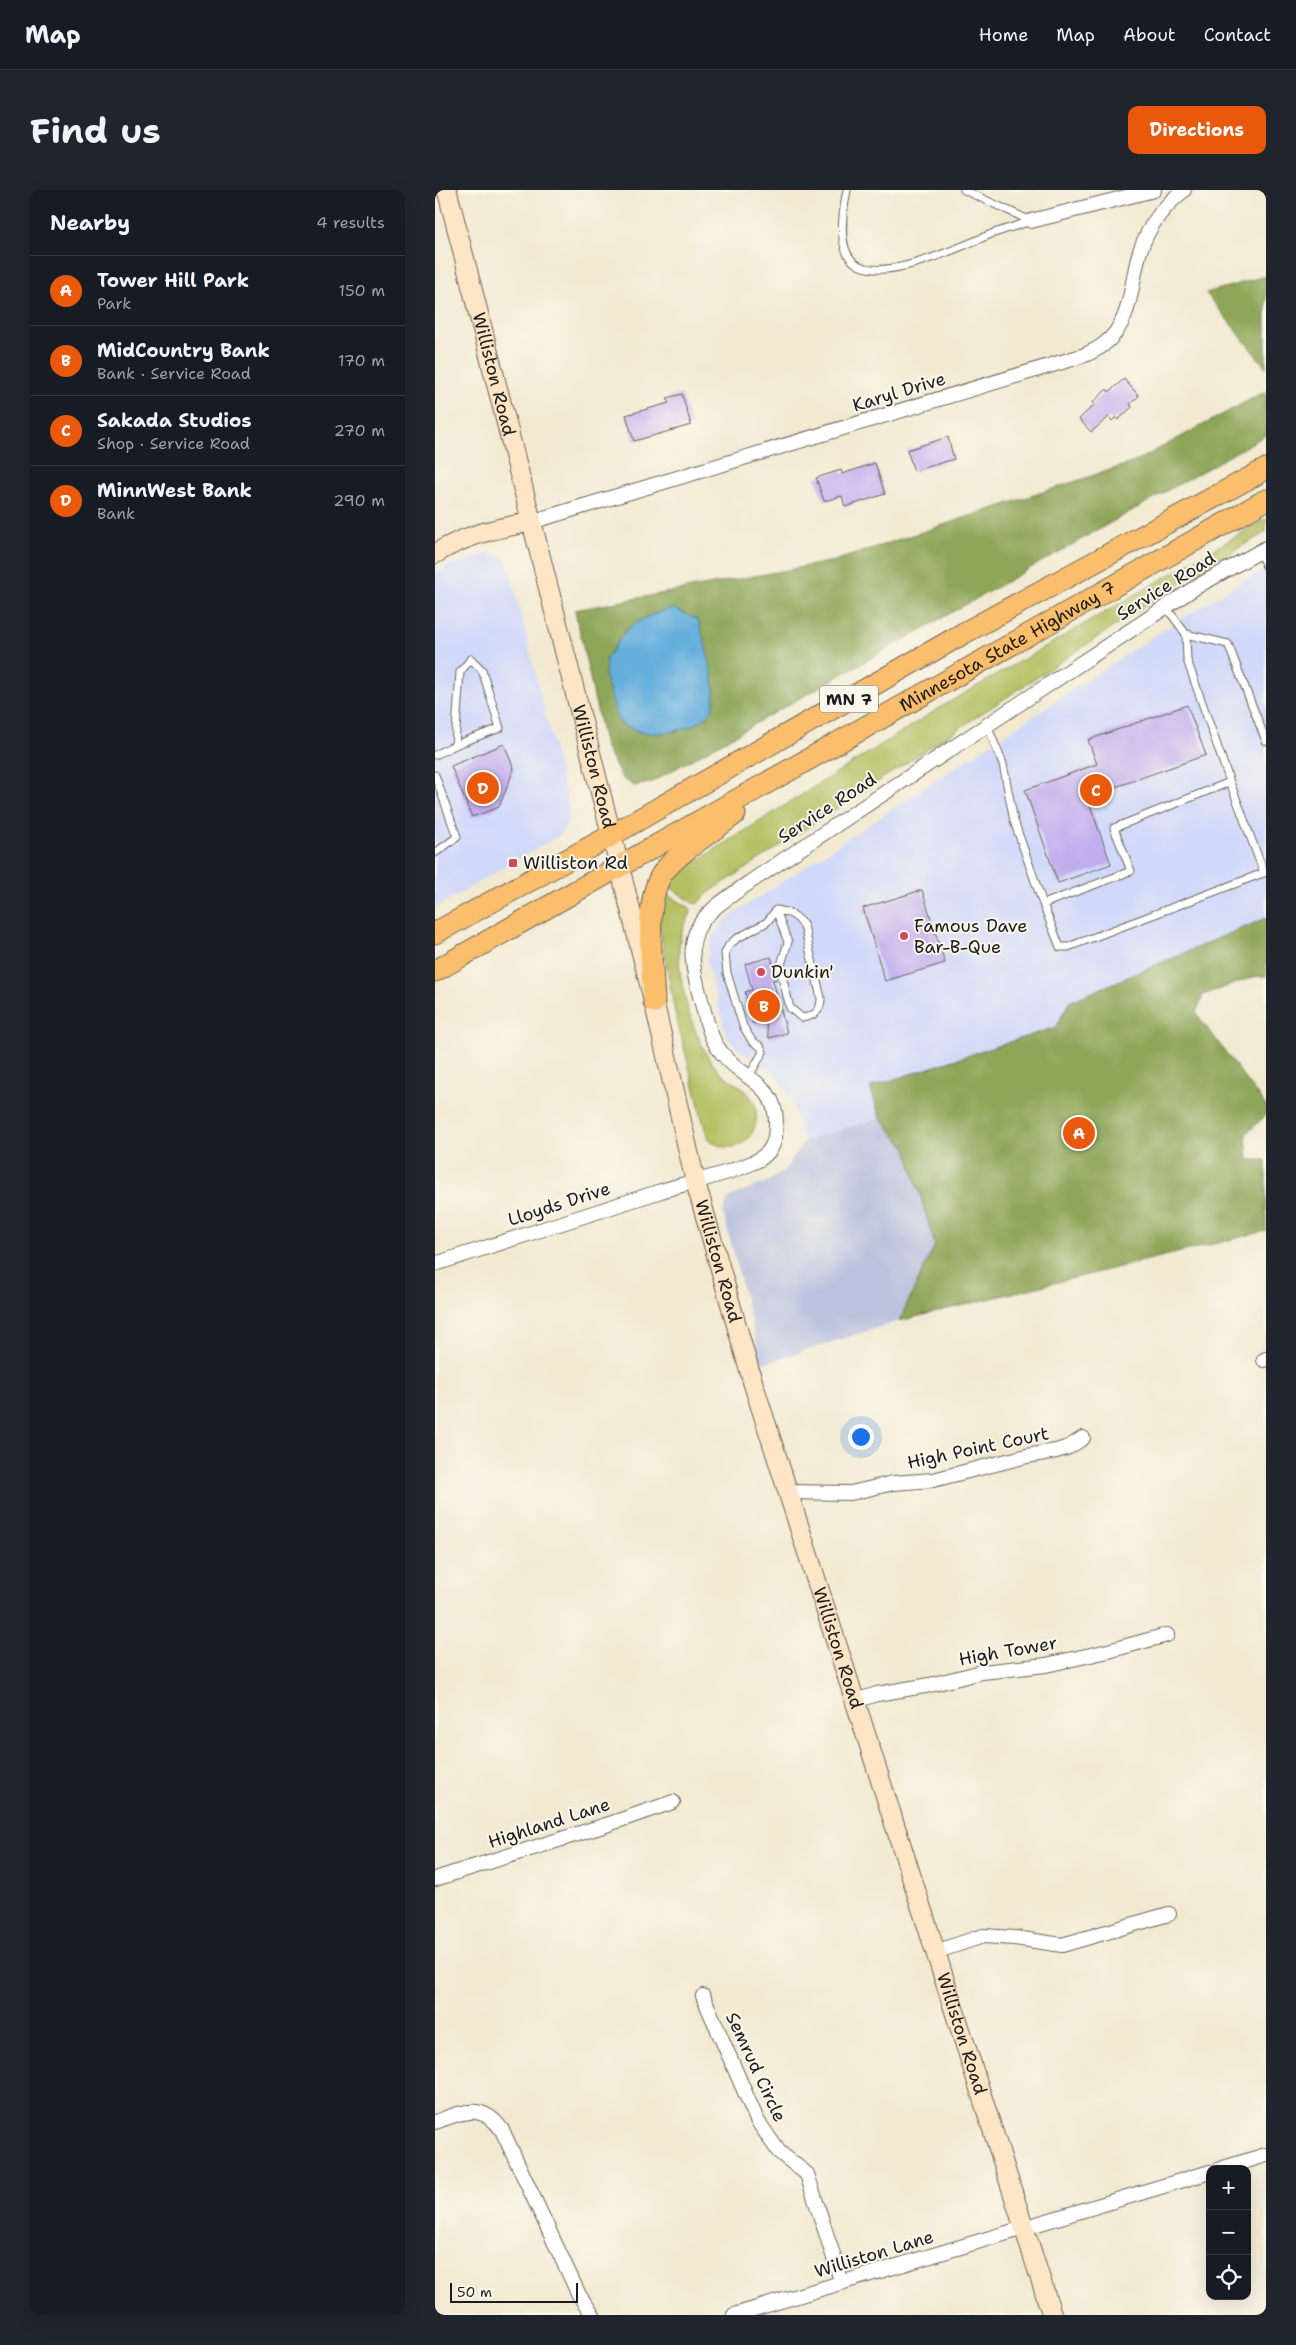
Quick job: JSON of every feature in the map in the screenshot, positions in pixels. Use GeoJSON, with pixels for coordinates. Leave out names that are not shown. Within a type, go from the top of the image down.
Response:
{"type":"FeatureCollection","features":[{"type":"Feature","properties":{"kind":"main road","name":"Williston Road"},"geometry":{"type":"LineString","coordinates":[[447,190],[654,1002],[695,1180],[753,1383],[1052,2315]]}},
{"type":"Feature","properties":{"kind":"main road","name":"Minnesota State Highway 7"},"geometry":{"type":"LineString","coordinates":[[435,933],[612,835],[964,633],[1266,469]]}},
{"type":"Feature","properties":{"kind":"main road","name":"Minnesota State Highway 7"},"geometry":{"type":"LineString","coordinates":[[435,971],[1266,500]]}},
{"type":"Feature","properties":{"kind":"main road"},"geometry":{"type":"LineString","coordinates":[[435,554],[447,546],[499,527],[531,522]]}},
{"type":"Feature","properties":{"kind":"main road"},"geometry":{"type":"LineString","coordinates":[[654,1002],[651,907],[655,886],[665,870],[680,856],[797,766]]}},
{"type":"Feature","properties":{"kind":"street"},"geometry":{"type":"LineString","coordinates":[[1031,220],[1153,190]]}},
{"type":"Feature","properties":{"kind":"street","name":"Karyl Drive"},"geometry":{"type":"LineString","coordinates":[[531,522],[1082,356],[1103,345],[1119,328],[1128,307],[1140,251],[1150,227],[1165,205],[1184,190]]}},
{"type":"Feature","properties":{"kind":"street","name":"Service Road"},"geometry":{"type":"LineString","coordinates":[[695,1180],[755,1162],[772,1146],[776,1131],[773,1104],[769,1093],[730,1062],[712,1038],[693,970],[693,943],[705,916],[714,907],[756,878],[1166,607],[1209,579],[1263,549]]}},
{"type":"Feature","properties":{"kind":"street","name":"Lloyds Drive"},"geometry":{"type":"LineString","coordinates":[[435,1264],[695,1180]]}},
{"type":"Feature","properties":{"kind":"street","name":"High Point Court"},"geometry":{"type":"LineString","coordinates":[[788,1492],[851,1493],[893,1483],[933,1480],[1027,1456],[1056,1451],[1069,1447],[1083,1438]]}},
{"type":"Feature","properties":{"kind":"street","name":"High Tower"},"geometry":{"type":"LineString","coordinates":[[855,1701],[877,1694],[930,1685],[982,1672],[1055,1663],[1108,1652],[1167,1635]]}},
{"type":"Feature","properties":{"kind":"street","name":"Highland Lane"},"geometry":{"type":"LineString","coordinates":[[435,1879],[673,1802]]}},
{"type":"Feature","properties":{"kind":"street"},"geometry":{"type":"LineString","coordinates":[[935,1952],[983,1936],[1015,1938],[1062,1945],[1169,1914]]}},
{"type":"Feature","properties":{"kind":"street","name":"Semrud Circle"},"geometry":{"type":"LineString","coordinates":[[703,1996],[757,2120],[779,2152],[807,2174],[842,2283]]}},
{"type":"Feature","properties":{"kind":"street"},"geometry":{"type":"LineString","coordinates":[[435,2122],[465,2111],[480,2112],[493,2118],[502,2130],[579,2295],[593,2315]]}},
{"type":"Feature","properties":{"kind":"street"},"geometry":{"type":"LineString","coordinates":[[1233,2165],[1266,2155]]}},
{"type":"Feature","properties":{"kind":"street","name":"Williston Lane"},"geometry":{"type":"LineString","coordinates":[[734,2315],[1206,2173]]}},
{"type":"Feature","properties":{"kind":"lane"},"geometry":{"type":"LineString","coordinates":[[847,190],[842,228],[846,249],[855,263],[870,269],[886,270],[913,264],[1031,220]]}},
{"type":"Feature","properties":{"kind":"lane"},"geometry":{"type":"LineString","coordinates":[[964,190],[1031,220]]}},
{"type":"Feature","properties":{"kind":"lane"},"geometry":{"type":"LineString","coordinates":[[1263,549],[1266,566]]}},
{"type":"Feature","properties":{"kind":"lane"},"geometry":{"type":"LineString","coordinates":[[987,725],[1003,764],[1014,821],[1060,947],[1068,947],[1265,872],[1230,782],[1187,660],[1185,634],[1166,607]]}},
{"type":"Feature","properties":{"kind":"lane"},"geometry":{"type":"LineString","coordinates":[[1185,634],[1228,644],[1266,741]]}},
{"type":"Feature","properties":{"kind":"lane"},"geometry":{"type":"LineString","coordinates":[[435,756],[455,745],[500,728],[482,670],[471,659],[460,672],[455,745]]}},
{"type":"Feature","properties":{"kind":"lane"},"geometry":{"type":"LineString","coordinates":[[435,775],[457,837],[435,853]]}},
{"type":"Feature","properties":{"kind":"lane"},"geometry":{"type":"LineString","coordinates":[[1043,904],[1131,870],[1114,828],[1230,782]]}},
{"type":"Feature","properties":{"kind":"lane"},"geometry":{"type":"LineString","coordinates":[[749,1076],[763,1052],[760,1046],[751,1041],[743,1026],[727,973],[725,953],[729,945],[736,939],[767,922],[777,910]]}},
{"type":"Feature","properties":{"kind":"lane"},"geometry":{"type":"LineString","coordinates":[[777,910],[790,912],[798,917],[804,926],[821,998],[821,1007],[817,1013],[809,1017],[802,1018],[790,1008],[780,968],[788,942],[777,910]]}},
{"type":"Feature","properties":{"kind":"shaded area"},"geometry":{"type":"Polygon","coordinates":[[[489,553],[502,555],[510,570],[569,810],[566,825],[560,835],[435,908],[435,574],[449,566],[489,553]]]}},
{"type":"Feature","properties":{"kind":"shaded area"},"geometry":{"type":"Polygon","coordinates":[[[1266,569],[1266,918],[1069,1002],[1056,1027],[870,1087],[880,1118],[804,1141],[789,1094],[774,1073],[740,1051],[727,1037],[707,963],[712,936],[726,919],[1151,638],[1246,579],[1266,569]]]}},
{"type":"Feature","properties":{"kind":"shaded area"},"geometry":{"type":"Polygon","coordinates":[[[880,1118],[906,1148],[935,1245],[899,1321],[762,1364],[723,1212],[729,1197],[769,1181],[785,1170],[804,1141],[880,1118]]]}},
{"type":"Feature","properties":{"kind":"green space"},"geometry":{"type":"Polygon","coordinates":[[[1266,276],[1266,368],[1206,293],[1266,276]]]}},
{"type":"Feature","properties":{"kind":"green space"},"geometry":{"type":"Polygon","coordinates":[[[1266,391],[1266,435],[650,783],[634,786],[622,778],[605,747],[575,610],[834,561],[1134,462],[1266,391]],[[619,723],[642,733],[679,731],[619,723]]]}},
{"type":"Feature","properties":{"kind":"green space"},"geometry":{"type":"Polygon","coordinates":[[[1266,519],[1266,532],[1188,578],[708,893],[697,904],[670,887],[670,882],[684,869],[941,707],[1266,519]]]}},
{"type":"Feature","properties":{"kind":"green space"},"geometry":{"type":"Polygon","coordinates":[[[663,892],[690,908],[691,913],[680,939],[679,962],[684,995],[701,1045],[717,1069],[750,1096],[756,1109],[754,1129],[749,1137],[734,1147],[716,1144],[707,1137],[674,1008],[658,917],[663,892]]]}},
{"type":"Feature","properties":{"kind":"green space"},"geometry":{"type":"Polygon","coordinates":[[[1266,918],[1266,976],[1253,977],[1203,995],[1196,1013],[1266,1106],[1266,1115],[1246,1134],[1248,1160],[1266,1160],[1266,1231],[899,1321],[935,1245],[906,1148],[880,1118],[870,1087],[1056,1027],[1069,1002],[1266,918]]]}},
{"type":"Feature","properties":{"kind":"water"},"geometry":{"type":"Polygon","coordinates":[[[672,608],[698,620],[712,676],[714,688],[713,707],[702,720],[681,729],[659,733],[641,732],[619,723],[605,677],[606,659],[627,629],[646,617],[672,608]]]}},
{"type":"Feature","properties":{"kind":"building"},"geometry":{"type":"Polygon","coordinates":[[[1124,379],[1139,396],[1130,404],[1132,407],[1118,420],[1116,417],[1112,421],[1109,417],[1091,432],[1079,419],[1107,389],[1109,392],[1124,379]]]}},
{"type":"Feature","properties":{"kind":"building"},"geometry":{"type":"Polygon","coordinates":[[[682,394],[691,425],[634,441],[626,415],[669,403],[667,398],[682,394]]]}},
{"type":"Feature","properties":{"kind":"building"},"geometry":{"type":"Polygon","coordinates":[[[948,437],[954,459],[914,471],[907,450],[948,437]]]}},
{"type":"Feature","properties":{"kind":"building"},"geometry":{"type":"Polygon","coordinates":[[[875,463],[885,494],[845,507],[842,496],[824,501],[816,478],[841,470],[842,474],[875,463]]]}},
{"type":"Feature","properties":{"kind":"building"},"geometry":{"type":"Polygon","coordinates":[[[1187,705],[1206,755],[1087,797],[1111,864],[1058,883],[1025,790],[1097,764],[1088,740],[1187,705]]]}},
{"type":"Feature","properties":{"kind":"building"},"geometry":{"type":"Polygon","coordinates":[[[504,744],[514,769],[499,807],[472,817],[451,766],[504,744]]]}},
{"type":"Feature","properties":{"kind":"building","name":"Famous Dave Bar-B-Que"},"geometry":{"type":"Polygon","coordinates":[[[922,890],[945,963],[885,981],[863,908],[922,890]]]}},
{"type":"Feature","properties":{"kind":"building"},"geometry":{"type":"Polygon","coordinates":[[[771,957],[777,979],[773,980],[787,1033],[769,1038],[765,1020],[753,1023],[745,992],[752,990],[745,964],[771,957]]]}},
{"type":"Feature","properties":{"kind":"place","name":"MinnWest Bank"},"geometry":{"type":"Point","coordinates":[483,788]}},
{"type":"Feature","properties":{"kind":"place","name":"Sakada Studios"},"geometry":{"type":"Point","coordinates":[1096,790]}},
{"type":"Feature","properties":{"kind":"place","name":"Williston Rd"},"geometry":{"type":"Point","coordinates":[513,863]}},
{"type":"Feature","properties":{"kind":"place","name":"Famous Dave Bar-B-Que"},"geometry":{"type":"Point","coordinates":[904,936]}},
{"type":"Feature","properties":{"kind":"place","name":"Dunkin'"},"geometry":{"type":"Point","coordinates":[761,972]}},
{"type":"Feature","properties":{"kind":"place","name":"MidCountry Bank"},"geometry":{"type":"Point","coordinates":[764,1006]}},
{"type":"Feature","properties":{"kind":"place","name":"Tower Hill Park"},"geometry":{"type":"Point","coordinates":[1079,1133]}}]}
